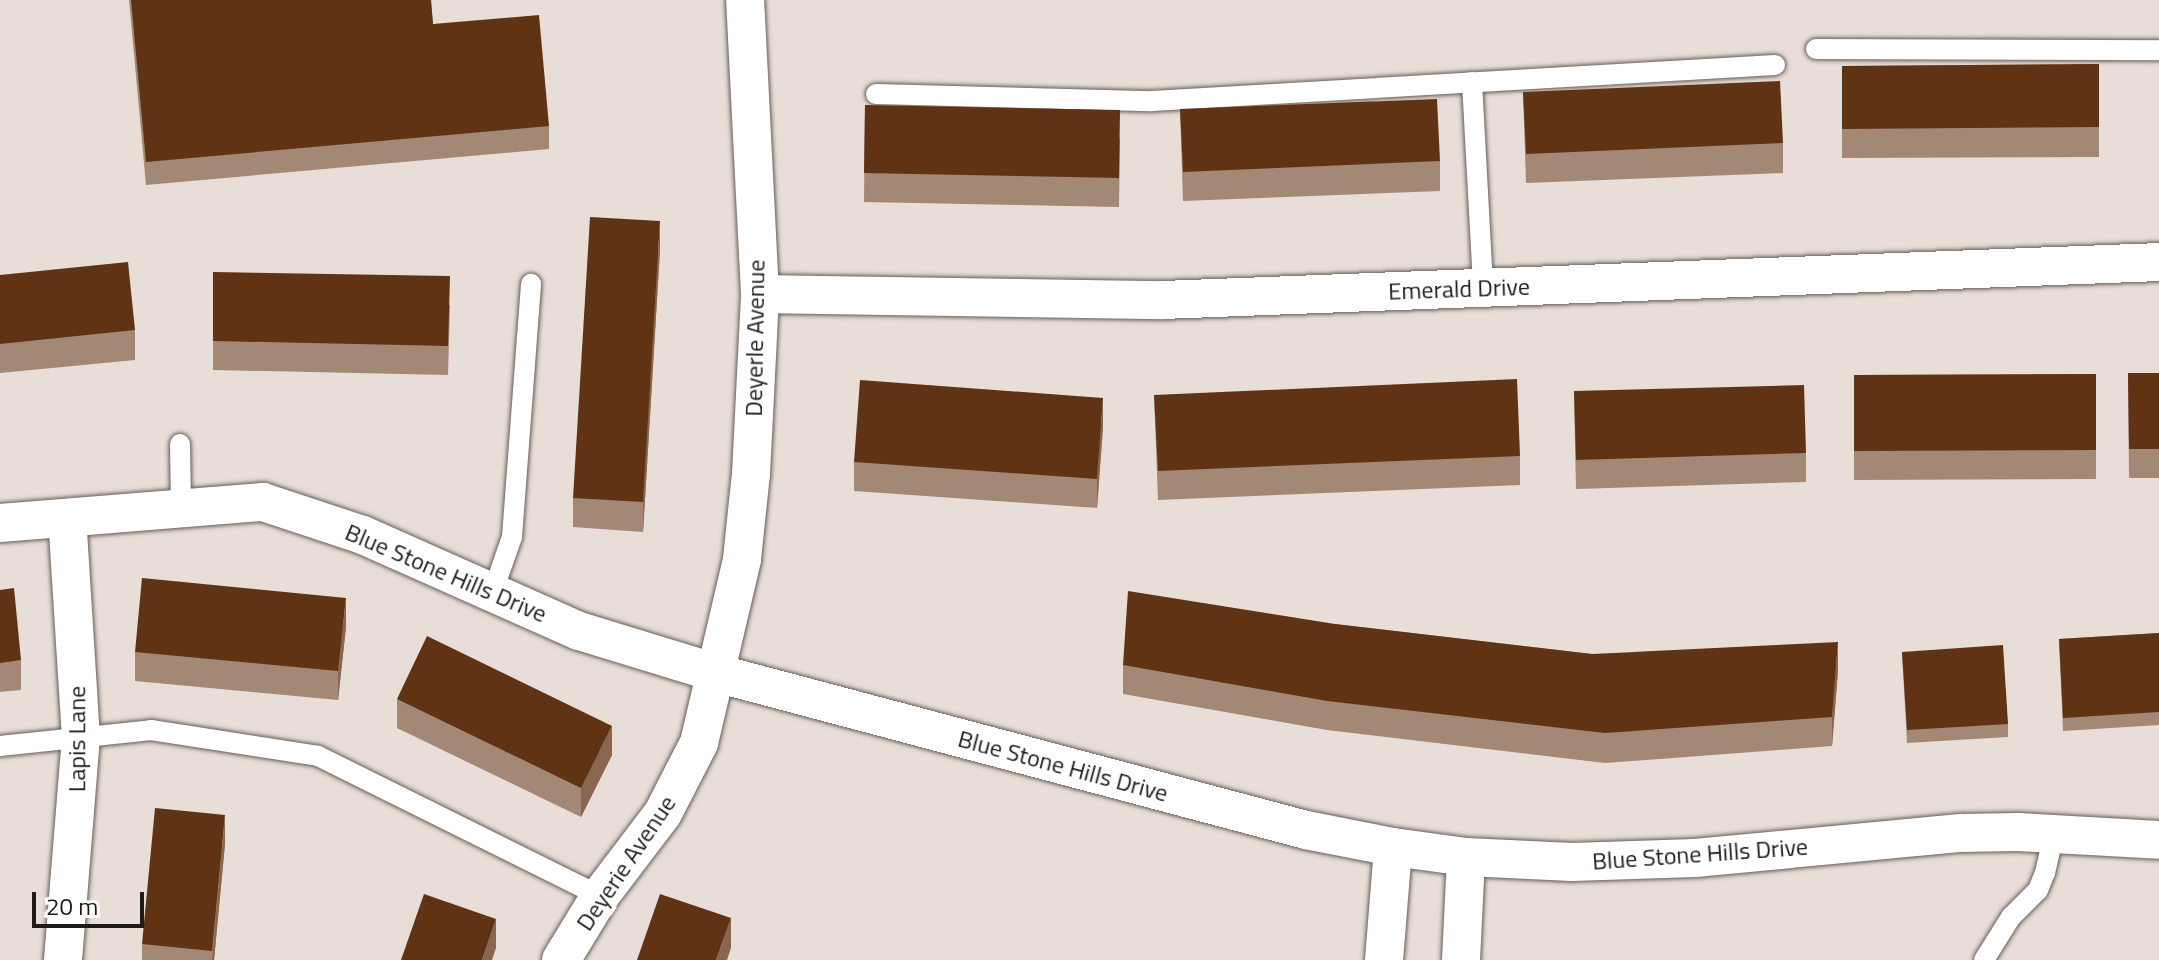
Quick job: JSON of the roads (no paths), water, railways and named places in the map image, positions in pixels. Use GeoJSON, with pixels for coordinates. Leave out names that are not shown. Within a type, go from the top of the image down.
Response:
{"type":"FeatureCollection","features":[{"type":"Feature","properties":{"kind":"street","name":"Deyerle Avenue"},"geometry":{"type":"LineString","coordinates":[[716,673],[742,559],[752,460],[760,294],[745,0]]}},
{"type":"Feature","properties":{"kind":"street","name":"Emerald Drive"},"geometry":{"type":"LineString","coordinates":[[760,294],[1162,300],[2159,262]]}},
{"type":"Feature","properties":{"kind":"street","name":"Blue Stone Hills Drive"},"geometry":{"type":"LineString","coordinates":[[0,523],[263,502],[363,535],[579,631],[716,673],[1306,830],[1393,847],[1466,857],[1572,862],[1695,858],[1961,833],[2054,833],[2159,840]]}},
{"type":"Feature","properties":{"kind":"street","name":"Lapis Lane"},"geometry":{"type":"LineString","coordinates":[[63,960],[81,738],[67,518]]}},
{"type":"Feature","properties":{"kind":"street","name":"Deyerie Avenue"},"geometry":{"type":"LineString","coordinates":[[561,960],[600,896],[663,813],[699,743],[716,673]]}},
{"type":"Feature","properties":{"kind":"street"},"geometry":{"type":"LineString","coordinates":[[1384,960],[1393,847]]}},
{"type":"Feature","properties":{"kind":"street"},"geometry":{"type":"LineString","coordinates":[[1461,960],[1466,857]]}},
{"type":"Feature","properties":{"kind":"lane"},"geometry":{"type":"LineString","coordinates":[[1816,49],[2159,50]]}},
{"type":"Feature","properties":{"kind":"lane"},"geometry":{"type":"LineString","coordinates":[[876,94],[1152,101],[1775,65]]}},
{"type":"Feature","properties":{"kind":"lane"},"geometry":{"type":"LineString","coordinates":[[1472,82],[1483,288]]}},
{"type":"Feature","properties":{"kind":"lane"},"geometry":{"type":"LineString","coordinates":[[492,594],[512,537],[531,284]]}},
{"type":"Feature","properties":{"kind":"lane"},"geometry":{"type":"LineString","coordinates":[[180,444],[181,507]]}},
{"type":"Feature","properties":{"kind":"lane"},"geometry":{"type":"LineString","coordinates":[[0,746],[151,730],[318,756],[600,896]]}},
{"type":"Feature","properties":{"kind":"lane"},"geometry":{"type":"LineString","coordinates":[[1984,960],[2006,923],[2038,890],[2054,833]]}}]}
